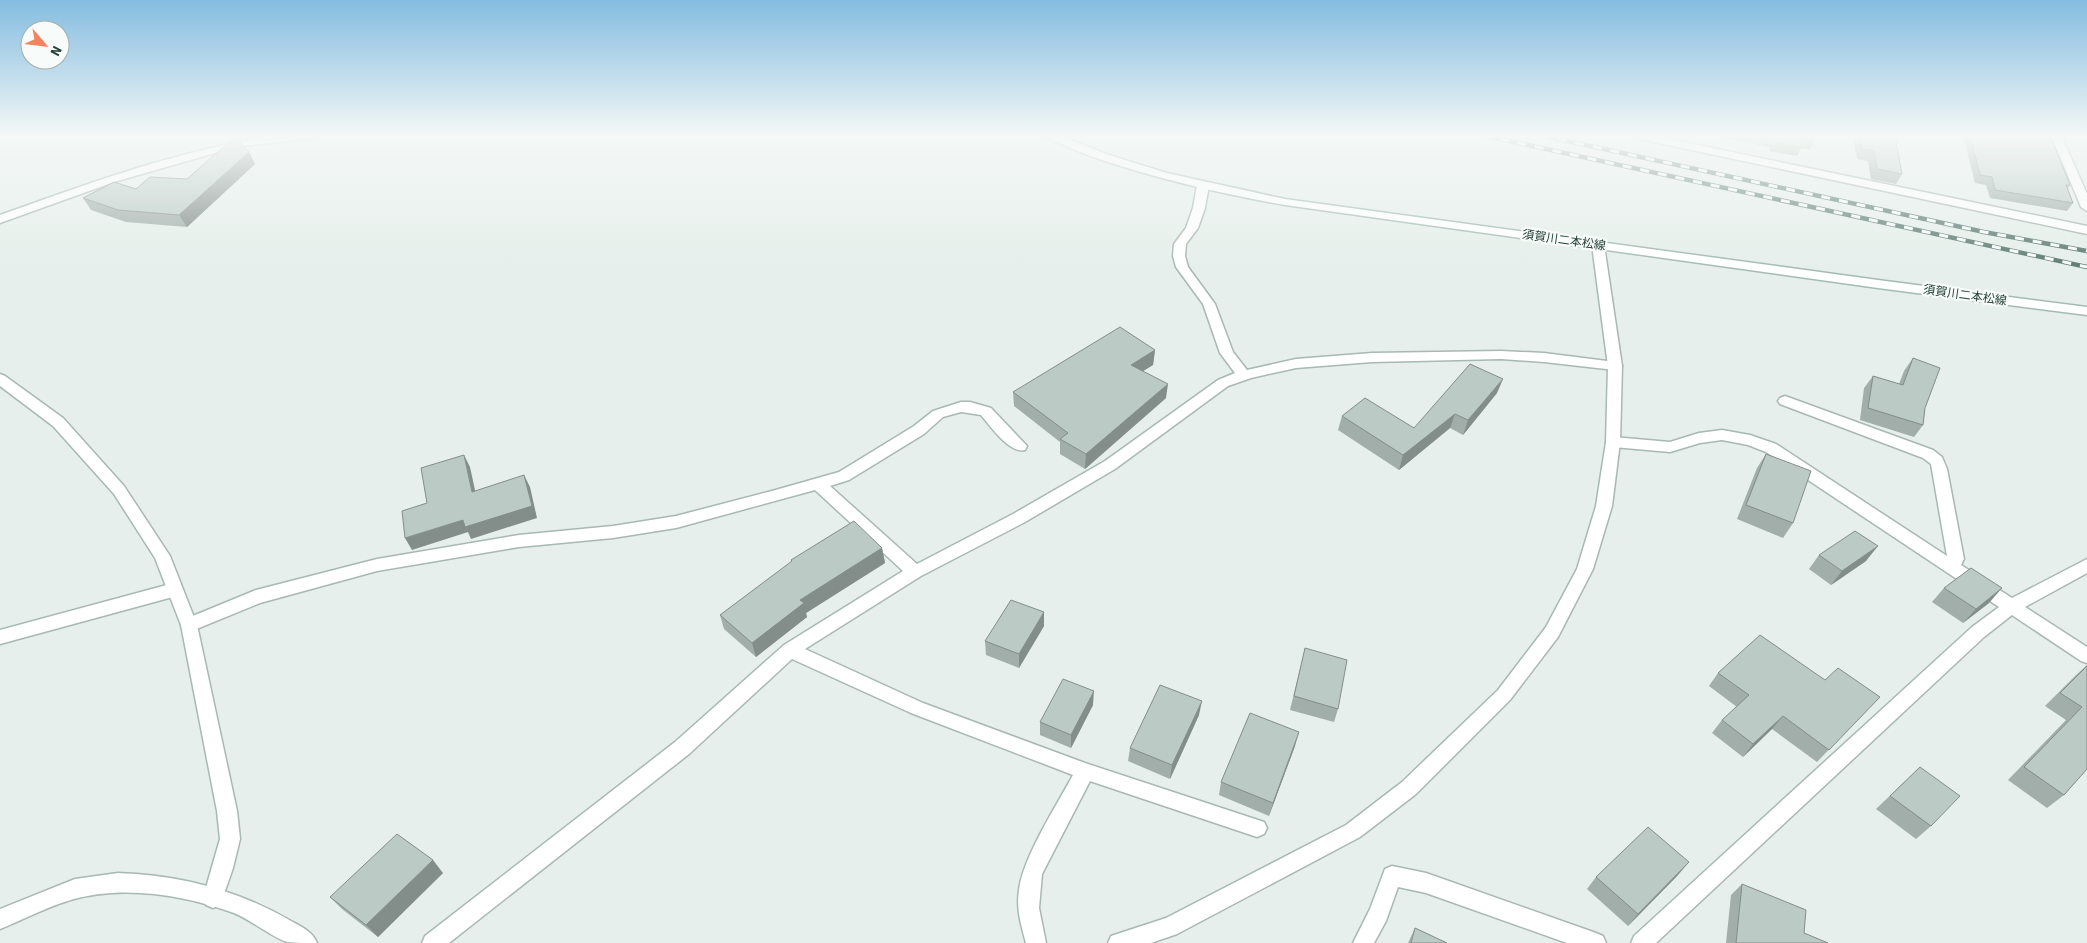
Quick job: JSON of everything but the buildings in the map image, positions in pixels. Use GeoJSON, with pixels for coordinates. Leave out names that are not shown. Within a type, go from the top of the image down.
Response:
{"type":"FeatureCollection","features":[{"type":"Feature","properties":{"kind":"street"},"geometry":{"type":"LineString","coordinates":[[0,219],[113,179]]}},
{"type":"Feature","properties":{"kind":"street","name":"須賀川二本松線"},"geometry":{"type":"LineString","coordinates":[[1182,179],[1314,206],[2087,312]]}},
{"type":"Feature","properties":{"kind":"street"},"geometry":{"type":"LineString","coordinates":[[1844,179],[2087,230]]}},
{"type":"Feature","properties":{"kind":"street"},"geometry":{"type":"LineString","coordinates":[[2074,179],[2087,207]]}},
{"type":"Feature","properties":{"kind":"street"},"geometry":{"type":"LineString","coordinates":[[1203,184],[1199,208],[1192,228],[1180,244],[1178,256],[1182,267],[1209,304],[1227,353],[1244,374]]}},
{"type":"Feature","properties":{"kind":"street"},"geometry":{"type":"LineString","coordinates":[[1118,943],[1170,927],[1353,831],[1409,788],[1504,695],[1552,632],[1586,570],[1604,506],[1613,442],[1615,366],[1598,245]]}},
{"type":"Feature","properties":{"kind":"street"},"geometry":{"type":"LineString","coordinates":[[432,943],[682,748],[790,650],[915,572],[1019,518],[1110,465],[1223,384],[1244,374],[1313,362],[1382,356],[1510,356],[1561,359],[1615,366]]}},
{"type":"Feature","properties":{"kind":"street"},"geometry":{"type":"LineString","coordinates":[[0,379],[58,422],[119,490],[162,556],[189,624],[219,768],[230,839],[213,898]]}},
{"type":"Feature","properties":{"kind":"street"},"geometry":{"type":"LineString","coordinates":[[1785,401],[1932,457],[1940,469],[1942,478],[1956,559],[1952,566]]}},
{"type":"Feature","properties":{"kind":"street"},"geometry":{"type":"LineString","coordinates":[[189,624],[256,597],[377,564],[519,541],[613,532],[676,522],[818,484],[844,476],[919,430],[938,414],[961,407],[970,406],[986,411],[1002,430],[1020,446]]}},
{"type":"Feature","properties":{"kind":"street"},"geometry":{"type":"LineString","coordinates":[[1613,442],[1670,447],[1699,438],[1722,435],[1750,440],[1771,448],[1789,458],[2087,656]]}},
{"type":"Feature","properties":{"kind":"street"},"geometry":{"type":"LineString","coordinates":[[818,484],[915,572]]}},
{"type":"Feature","properties":{"kind":"street"},"geometry":{"type":"LineString","coordinates":[[1641,943],[1978,632],[2012,606],[2087,565]]}},
{"type":"Feature","properties":{"kind":"street"},"geometry":{"type":"LineString","coordinates":[[0,637],[174,590]]}},
{"type":"Feature","properties":{"kind":"street"},"geometry":{"type":"LineString","coordinates":[[790,650],[917,708],[1086,771],[1257,828]]}},
{"type":"Feature","properties":{"kind":"street"},"geometry":{"type":"LineString","coordinates":[[1036,943],[1027,903],[1032,872],[1086,771]]}},
{"type":"Feature","properties":{"kind":"street"},"geometry":{"type":"LineString","coordinates":[[1363,943],[1379,914],[1392,876],[1426,883],[1596,943]]}},
{"type":"Feature","properties":{"kind":"street"},"geometry":{"type":"LineString","coordinates":[[0,919],[40,901],[81,888],[102,884],[168,887],[213,898],[254,911],[307,943]]}},
{"type":"Feature","properties":{"kind":"railway"},"geometry":{"type":"LineString","coordinates":[[1684,179],[2087,267]]}},
{"type":"Feature","properties":{"kind":"railway"},"geometry":{"type":"LineString","coordinates":[[1741,179],[1984,232],[2087,251]]}}]}
